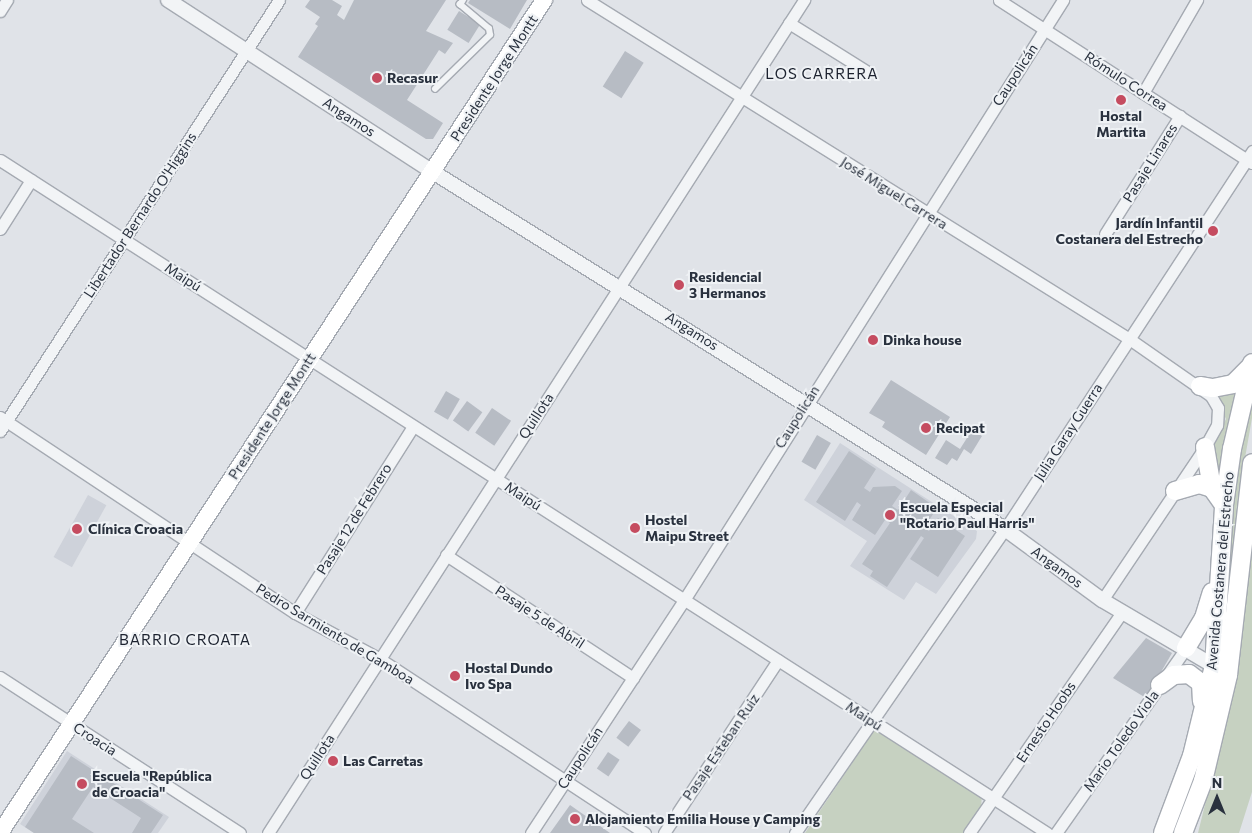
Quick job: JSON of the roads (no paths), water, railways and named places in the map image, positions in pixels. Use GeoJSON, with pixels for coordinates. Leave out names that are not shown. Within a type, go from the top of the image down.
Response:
{"type":"FeatureCollection","features":[{"type":"Feature","properties":{"kind":"main road","name":"Presidente Jorge Montt"},"geometry":{"type":"LineString","coordinates":[[0,833],[544,0]]}},
{"type":"Feature","properties":{"kind":"main road"},"geometry":{"type":"LineString","coordinates":[[1200,386],[1213,388],[1233,384],[1251,365]]}},
{"type":"Feature","properties":{"kind":"main road","name":"Avenida Costanera del Estrecho"},"geometry":{"type":"LineString","coordinates":[[1163,833],[1200,727],[1214,666],[1218,572],[1224,505],[1232,449],[1251,365]]}},
{"type":"Feature","properties":{"kind":"main road"},"geometry":{"type":"LineString","coordinates":[[1206,447],[1212,488],[1224,505]]}},
{"type":"Feature","properties":{"kind":"main road","name":"Avenida Costanera del Estrecho"},"geometry":{"type":"LineString","coordinates":[[1183,833],[1203,781],[1224,698],[1239,604],[1242,535],[1252,462]]}},
{"type":"Feature","properties":{"kind":"main road"},"geometry":{"type":"LineString","coordinates":[[1175,491],[1199,484],[1212,488]]}},
{"type":"Feature","properties":{"kind":"main road"},"geometry":{"type":"LineString","coordinates":[[1186,648],[1204,618],[1218,572]]}},
{"type":"Feature","properties":{"kind":"main road"},"geometry":{"type":"LineString","coordinates":[[1214,666],[1224,698]]}},
{"type":"Feature","properties":{"kind":"main road"},"geometry":{"type":"LineString","coordinates":[[1160,685],[1174,675],[1195,676],[1203,694],[1200,727]]}},
{"type":"Feature","properties":{"kind":"street"},"geometry":{"type":"LineString","coordinates":[[0,11],[7,0]]}},
{"type":"Feature","properties":{"kind":"street","name":"Angamos"},"geometry":{"type":"LineString","coordinates":[[168,0],[433,172],[806,402],[1005,529],[1102,600],[1214,666]]}},
{"type":"Feature","properties":{"kind":"street","name":"Libertador Bernardo O'Higgins"},"geometry":{"type":"LineString","coordinates":[[2,423],[124,240],[279,0]]}},
{"type":"Feature","properties":{"kind":"street","name":"José Miguel Carrera"},"geometry":{"type":"LineString","coordinates":[[587,0],[741,98],[1128,338],[1200,386]]}},
{"type":"Feature","properties":{"kind":"street","name":"Quillota"},"geometry":{"type":"LineString","coordinates":[[268,833],[804,0]]}},
{"type":"Feature","properties":{"kind":"street","name":"Rómulo Correa"},"geometry":{"type":"LineString","coordinates":[[999,0],[1143,93],[1250,158]]}},
{"type":"Feature","properties":{"kind":"street","name":"Caupolicán"},"geometry":{"type":"LineString","coordinates":[[531,833],[684,600],[806,402],[1063,0]]}},
{"type":"Feature","properties":{"kind":"street"},"geometry":{"type":"LineString","coordinates":[[1143,93],[1198,0]]}},
{"type":"Feature","properties":{"kind":"street"},"geometry":{"type":"LineString","coordinates":[[789,23],[866,71]]}},
{"type":"Feature","properties":{"kind":"street","name":"Pasaje Linares"},"geometry":{"type":"LineString","coordinates":[[1105,234],[1180,116]]}},
{"type":"Feature","properties":{"kind":"street","name":"Julia Garay Guerra"},"geometry":{"type":"LineString","coordinates":[[795,833],[1005,529],[1128,338],[1250,158]]}},
{"type":"Feature","properties":{"kind":"street","name":"Maipú"},"geometry":{"type":"LineString","coordinates":[[0,160],[1047,833]]}},
{"type":"Feature","properties":{"kind":"street"},"geometry":{"type":"LineString","coordinates":[[0,229],[32,180]]}},
{"type":"Feature","properties":{"kind":"street"},"geometry":{"type":"LineString","coordinates":[[1102,600],[1206,447],[1217,425],[1218,408],[1200,386]]}},
{"type":"Feature","properties":{"kind":"street","name":"Pedro Sarmiento de Gamboa"},"geometry":{"type":"LineString","coordinates":[[2,423],[190,541],[295,613],[380,659],[645,833]]}},
{"type":"Feature","properties":{"kind":"street","name":"Pasaje 12 de Febrero"},"geometry":{"type":"LineString","coordinates":[[295,613],[414,426]]}},
{"type":"Feature","properties":{"kind":"street","name":"Pasaje 5 de Abril"},"geometry":{"type":"LineString","coordinates":[[446,555],[633,678]]}},
{"type":"Feature","properties":{"kind":"street","name":"Ernesto Hoobs"},"geometry":{"type":"LineString","coordinates":[[969,833],[1122,612]]}},
{"type":"Feature","properties":{"kind":"street","name":"Mario Toledo Viola"},"geometry":{"type":"LineString","coordinates":[[1056,833],[1186,648]]}},
{"type":"Feature","properties":{"kind":"street","name":"Pasaje Esteban Ruiz"},"geometry":{"type":"LineString","coordinates":[[664,833],[778,660]]}},
{"type":"Feature","properties":{"kind":"street","name":"Croacia"},"geometry":{"type":"LineString","coordinates":[[0,677],[240,833]]}},
{"type":"Feature","properties":{"kind":"lane"},"geometry":{"type":"LineString","coordinates":[[435,89],[490,35],[489,29],[460,5],[463,0]]}},
{"type":"Feature","properties":{"kind":"place","name":"Recasur"},"geometry":{"type":"Point","coordinates":[377,78]}},
{"type":"Feature","properties":{"kind":"place","name":"Hostal Martita"},"geometry":{"type":"Point","coordinates":[1121,100]}},
{"type":"Feature","properties":{"kind":"place","name":"Jardín Infantil Costanera del Estrecho"},"geometry":{"type":"Point","coordinates":[1213,231]}},
{"type":"Feature","properties":{"kind":"place","name":"Residencial 3 Hermanos"},"geometry":{"type":"Point","coordinates":[679,285]}},
{"type":"Feature","properties":{"kind":"place","name":"Dinka house"},"geometry":{"type":"Point","coordinates":[873,340]}},
{"type":"Feature","properties":{"kind":"place","name":"Recipat"},"geometry":{"type":"Point","coordinates":[926,428]}},
{"type":"Feature","properties":{"kind":"place","name":"Escuela Especial \"Rotario Paul Harris\""},"geometry":{"type":"Point","coordinates":[890,515]}},
{"type":"Feature","properties":{"kind":"place","name":"Hostel Maipu Street"},"geometry":{"type":"Point","coordinates":[635,528]}},
{"type":"Feature","properties":{"kind":"place","name":"Clínica Croacia"},"geometry":{"type":"Point","coordinates":[77,529]}},
{"type":"Feature","properties":{"kind":"place","name":"Hostal Dundo Ivo Spa"},"geometry":{"type":"Point","coordinates":[455,676]}},
{"type":"Feature","properties":{"kind":"place","name":"Las Carretas"},"geometry":{"type":"Point","coordinates":[333,761]}},
{"type":"Feature","properties":{"kind":"place","name":"Escuela \"República de Croacia\""},"geometry":{"type":"Point","coordinates":[82,784]}},
{"type":"Feature","properties":{"kind":"place","name":"Alojamiento Emilia House y Camping"},"geometry":{"type":"Point","coordinates":[575,819]}},
{"type":"Feature","properties":{"kind":"district","name":"LOS CARRERA"},"geometry":{"type":"Point","coordinates":[822,74]}},
{"type":"Feature","properties":{"kind":"district","name":"BARRIO CROATA"},"geometry":{"type":"Point","coordinates":[185,640]}}]}
